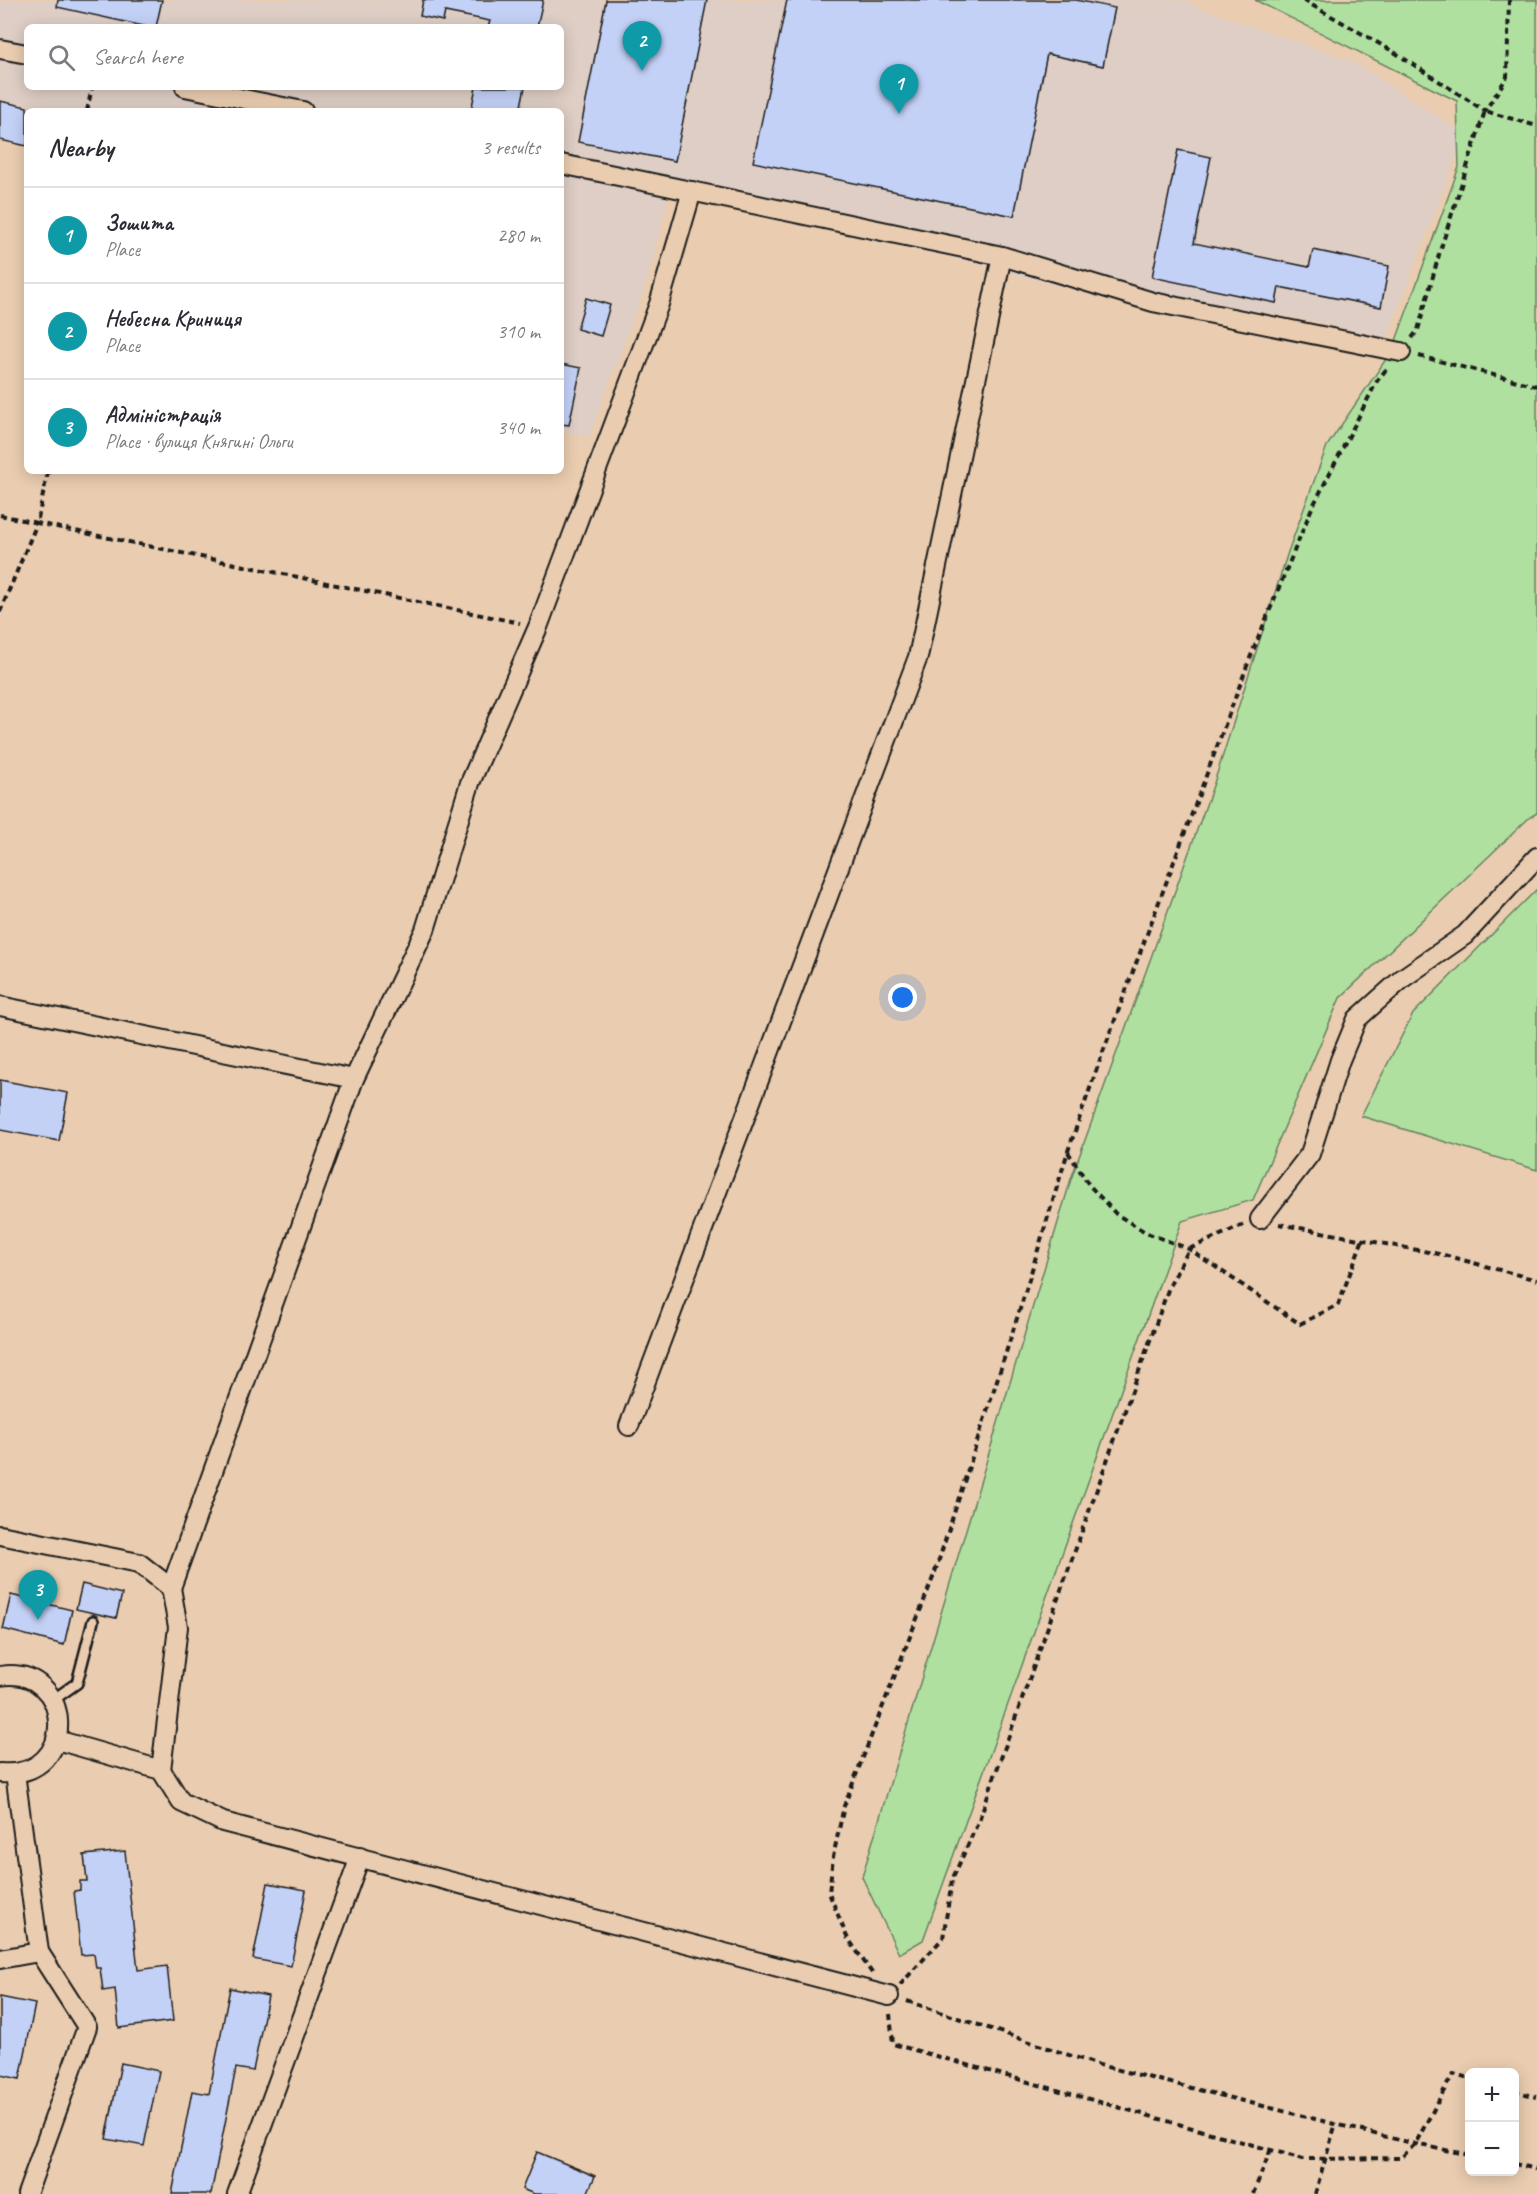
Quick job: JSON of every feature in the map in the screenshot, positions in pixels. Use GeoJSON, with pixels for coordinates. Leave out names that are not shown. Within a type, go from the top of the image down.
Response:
{"type":"FeatureCollection","features":[{"type":"Feature","properties":{"kind":"street"},"geometry":{"type":"LineString","coordinates":[[0,49],[24,53]]}},
{"type":"Feature","properties":{"kind":"street"},"geometry":{"type":"LineString","coordinates":[[200,90],[288,108]]}},
{"type":"Feature","properties":{"kind":"street"},"geometry":{"type":"LineString","coordinates":[[564,165],[1002,256],[1153,302],[1401,352]]}},
{"type":"Feature","properties":{"kind":"street"},"geometry":{"type":"LineString","coordinates":[[692,191],[659,304],[538,627],[470,783],[425,930],[354,1079],[171,1588],[178,1627],[161,1770],[181,1802],[223,1822],[889,1996]]}},
{"type":"Feature","properties":{"kind":"street"},"geometry":{"type":"LineString","coordinates":[[629,1426],[918,657],[1002,256]]}},
{"type":"Feature","properties":{"kind":"street"},"geometry":{"type":"LineString","coordinates":[[1260,1219],[1310,1154],[1340,1060],[1357,1019],[1403,978],[1465,935],[1537,857]]}},
{"type":"Feature","properties":{"kind":"street"},"geometry":{"type":"LineString","coordinates":[[0,1006],[354,1079]]}},
{"type":"Feature","properties":{"kind":"street"},"geometry":{"type":"LineString","coordinates":[[0,1535],[139,1563],[171,1588]]}},
{"type":"Feature","properties":{"kind":"street"},"geometry":{"type":"LineString","coordinates":[[0,1676],[21,1676],[42,1686],[53,1700],[58,1717],[57,1740],[51,1752],[41,1763],[29,1770],[8,1773],[39,1952],[87,2027],[27,2194]]}},
{"type":"Feature","properties":{"kind":"street"},"geometry":{"type":"LineString","coordinates":[[57,1740],[161,1770]]}},
{"type":"Feature","properties":{"kind":"street"},"geometry":{"type":"LineString","coordinates":[[237,2194],[360,1857]]}},
{"type":"Feature","properties":{"kind":"street"},"geometry":{"type":"LineString","coordinates":[[0,1959],[39,1952]]}},
{"type":"Feature","properties":{"kind":"lane"},"geometry":{"type":"LineString","coordinates":[[53,1700],[77,1683],[93,1621]]}},
{"type":"Feature","properties":{"kind":"path"},"geometry":{"type":"LineString","coordinates":[[1303,0],[1394,52],[1485,111],[1537,126]]}},
{"type":"Feature","properties":{"kind":"path"},"geometry":{"type":"LineString","coordinates":[[1465,2077],[1453,2074],[1415,2144],[1401,2158],[1303,2160],[893,2044],[889,1996],[847,1937],[829,1893],[832,1857],[844,1806],[934,1575],[1020,1309],[1068,1151],[1100,1060],[1250,658],[1311,510],[1377,381],[1418,330],[1440,251],[1485,111],[1507,76],[1509,0]]}},
{"type":"Feature","properties":{"kind":"path"},"geometry":{"type":"LineString","coordinates":[[88,108],[91,90]]}},
{"type":"Feature","properties":{"kind":"path"},"geometry":{"type":"LineString","coordinates":[[1401,352],[1537,386]]}},
{"type":"Feature","properties":{"kind":"path"},"geometry":{"type":"LineString","coordinates":[[0,612],[37,523],[47,474]]}},
{"type":"Feature","properties":{"kind":"path"},"geometry":{"type":"LineString","coordinates":[[0,515],[538,627]]}},
{"type":"Feature","properties":{"kind":"path"},"geometry":{"type":"LineString","coordinates":[[1068,1151],[1089,1185],[1116,1214],[1147,1233],[1189,1249],[1300,1324],[1338,1305],[1362,1239]]}},
{"type":"Feature","properties":{"kind":"path"},"geometry":{"type":"LineString","coordinates":[[889,1996],[916,1970],[943,1938],[952,1880],[979,1820],[1168,1287],[1189,1249],[1260,1219],[1299,1229],[1444,1255],[1537,1280]]}},
{"type":"Feature","properties":{"kind":"path"},"geometry":{"type":"LineString","coordinates":[[889,1996],[1099,2065],[1415,2144],[1465,2154]]}},
{"type":"Feature","properties":{"kind":"path"},"geometry":{"type":"LineString","coordinates":[[1519,2092],[1537,2097]]}},
{"type":"Feature","properties":{"kind":"path"},"geometry":{"type":"LineString","coordinates":[[1315,2194],[1336,2123]]}},
{"type":"Feature","properties":{"kind":"path"},"geometry":{"type":"LineString","coordinates":[[1253,2194],[1270,2149]]}},
{"type":"Feature","properties":{"kind":"path"},"geometry":{"type":"LineString","coordinates":[[1519,2165],[1537,2169]]}},
{"type":"Feature","properties":{"kind":"shaded area"},"geometry":{"type":"Polygon","coordinates":[[[0,0],[1185,0],[1205,10],[1352,61],[1465,134],[1387,338],[1295,318],[1146,292],[1136,307],[967,261],[668,197],[648,278],[589,437],[564,432],[564,108],[24,108],[24,146],[0,141],[0,0]]]}},
{"type":"Feature","properties":{"kind":"green space"},"geometry":{"type":"Polygon","coordinates":[[[1255,0],[1537,0],[1537,813],[1530,817],[1340,998],[1253,1200],[1182,1221],[923,1940],[899,1954],[862,1877],[1071,1179],[1214,783],[1288,552],[1327,446],[1393,349],[1459,167],[1457,101],[1255,0]]]}},
{"type":"Feature","properties":{"kind":"green space"},"geometry":{"type":"Polygon","coordinates":[[[1537,889],[1537,1170],[1361,1116],[1413,1014],[1537,889]]]}},
{"type":"Feature","properties":{"kind":"building"},"geometry":{"type":"Polygon","coordinates":[[[58,0],[162,0],[157,24],[134,24],[57,7],[58,0]]]}},
{"type":"Feature","properties":{"kind":"building"},"geometry":{"type":"Polygon","coordinates":[[[423,0],[543,0],[538,24],[489,24],[490,21],[445,12],[443,21],[420,16],[423,0]]]}},
{"type":"Feature","properties":{"kind":"building"},"geometry":{"type":"Polygon","coordinates":[[[606,0],[707,0],[675,161],[578,142],[606,0]]]}},
{"type":"Feature","properties":{"kind":"building"},"geometry":{"type":"Polygon","coordinates":[[[787,0],[1076,0],[1115,8],[1103,66],[1047,54],[1014,216],[753,162],[787,0]]]}},
{"type":"Feature","properties":{"kind":"building"},"geometry":{"type":"Polygon","coordinates":[[[475,90],[524,90],[521,108],[472,108],[475,90]]]}},
{"type":"Feature","properties":{"kind":"building"},"geometry":{"type":"Polygon","coordinates":[[[0,101],[27,107],[24,108],[24,145],[0,140],[0,101]]]}},
{"type":"Feature","properties":{"kind":"building"},"geometry":{"type":"Polygon","coordinates":[[[1178,150],[1211,157],[1194,243],[1309,267],[1313,250],[1389,266],[1381,307],[1279,287],[1276,303],[1152,277],[1178,150]]]}},
{"type":"Feature","properties":{"kind":"building"},"geometry":{"type":"Polygon","coordinates":[[[586,298],[610,305],[601,336],[577,329],[586,298]]]}},
{"type":"Feature","properties":{"kind":"building"},"geometry":{"type":"Polygon","coordinates":[[[564,365],[581,368],[569,425],[564,424],[564,365]]]}},
{"type":"Feature","properties":{"kind":"building"},"geometry":{"type":"Polygon","coordinates":[[[0,1080],[68,1093],[59,1141],[0,1130],[0,1080]]]}},
{"type":"Feature","properties":{"kind":"building"},"geometry":{"type":"Polygon","coordinates":[[[82,1584],[122,1594],[116,1618],[76,1609],[82,1584]]]}},
{"type":"Feature","properties":{"kind":"building"},"geometry":{"type":"Polygon","coordinates":[[[11,1595],[72,1610],[64,1645],[3,1629],[11,1595]]]}},
{"type":"Feature","properties":{"kind":"building"},"geometry":{"type":"Polygon","coordinates":[[[125,1851],[138,1970],[167,1966],[173,2021],[119,2028],[115,1989],[103,1991],[100,1968],[96,1968],[94,1954],[81,1955],[74,1891],[80,1890],[80,1881],[87,1881],[84,1855],[125,1851]]]}},
{"type":"Feature","properties":{"kind":"building"},"geometry":{"type":"Polygon","coordinates":[[[268,1883],[306,1890],[291,1966],[253,1959],[268,1883]]]}},
{"type":"Feature","properties":{"kind":"building"},"geometry":{"type":"Polygon","coordinates":[[[230,1988],[268,1996],[253,2071],[236,2068],[211,2194],[172,2194],[192,2091],[209,2094],[230,1988]]]}},
{"type":"Feature","properties":{"kind":"building"},"geometry":{"type":"Polygon","coordinates":[[[0,1997],[35,2004],[20,2079],[0,2075],[0,1997]]]}},
{"type":"Feature","properties":{"kind":"building"},"geometry":{"type":"Polygon","coordinates":[[[121,2063],[159,2071],[144,2146],[106,2139],[121,2063]]]}},
{"type":"Feature","properties":{"kind":"building"},"geometry":{"type":"Polygon","coordinates":[[[537,2152],[595,2176],[587,2194],[534,2194],[522,2189],[537,2152]]]}},
{"type":"Feature","properties":{"kind":"place","name":"Небесна Криниця"},"geometry":{"type":"Point","coordinates":[642,71]}},
{"type":"Feature","properties":{"kind":"place","name":"Зошита"},"geometry":{"type":"Point","coordinates":[899,114]}},
{"type":"Feature","properties":{"kind":"place","name":"Адміністрація"},"geometry":{"type":"Point","coordinates":[38,1620]}}]}
